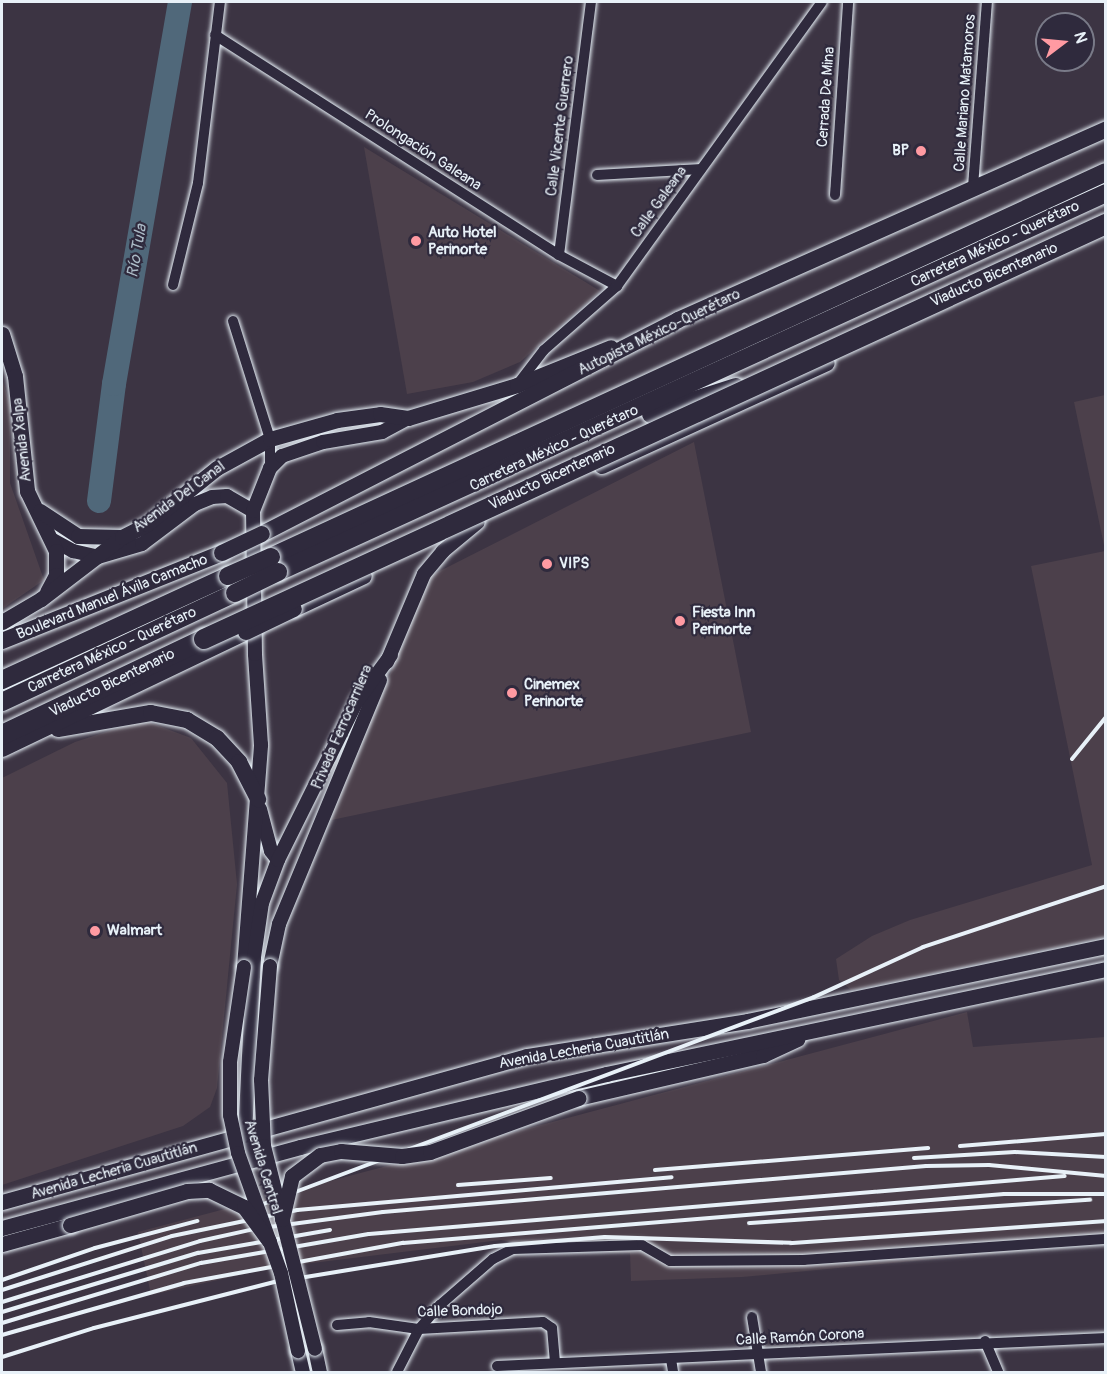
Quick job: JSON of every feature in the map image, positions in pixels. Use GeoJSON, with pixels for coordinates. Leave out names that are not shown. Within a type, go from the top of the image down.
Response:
{"type":"FeatureCollection","features":[{"type":"Feature","properties":{"kind":"highway","name":"Carretera México - Querétaro"},"geometry":{"type":"LineString","coordinates":[[274,565],[1106,172]]}},
{"type":"Feature","properties":{"kind":"highway","name":"Carretera México - Querétaro"},"geometry":{"type":"LineString","coordinates":[[2,680],[577,437],[1106,193]]}},
{"type":"Feature","properties":{"kind":"highway","name":"Viaducto Bicentenario"},"geometry":{"type":"LineString","coordinates":[[2,735],[561,472],[1106,224]]}},
{"type":"Feature","properties":{"kind":"highway"},"geometry":{"type":"LineString","coordinates":[[577,437],[858,348]]}},
{"type":"Feature","properties":{"kind":"highway","name":"Carretera México - Querétaro"},"geometry":{"type":"LineString","coordinates":[[2,702],[231,584]]}},
{"type":"Feature","properties":{"kind":"main road","name":"Autopista México-Querétaro"},"geometry":{"type":"LineString","coordinates":[[222,554],[678,320],[1106,129]]}},
{"type":"Feature","properties":{"kind":"main road"},"geometry":{"type":"LineString","coordinates":[[2,749],[478,522],[858,348],[1106,231]]}},
{"type":"Feature","properties":{"kind":"main road"},"geometry":{"type":"LineString","coordinates":[[408,418],[517,385],[678,320]]}},
{"type":"Feature","properties":{"kind":"main road","name":"Avenida Xalpa"},"geometry":{"type":"LineString","coordinates":[[2,334],[15,376],[24,475],[53,540],[56,575],[41,599]]}},
{"type":"Feature","properties":{"kind":"main road","name":"Avenida Del Canal"},"geometry":{"type":"LineString","coordinates":[[2,622],[41,599],[122,537],[147,524],[217,468],[270,439],[337,420],[380,414],[408,418]]}},
{"type":"Feature","properties":{"kind":"main road"},"geometry":{"type":"LineString","coordinates":[[38,510],[78,536],[122,537]]}},
{"type":"Feature","properties":{"kind":"main road","name":"Boulevard Manuel Ávila Camacho"},"geometry":{"type":"LineString","coordinates":[[2,641],[222,554]]}},
{"type":"Feature","properties":{"kind":"main road"},"geometry":{"type":"LineString","coordinates":[[31,735],[151,713],[187,720],[217,738],[239,762],[258,799]]}},
{"type":"Feature","properties":{"kind":"main road","name":"Avenida Lecheria Cuautitlán"},"geometry":{"type":"LineString","coordinates":[[2,1202],[526,1056],[747,1021],[1106,946]]}},
{"type":"Feature","properties":{"kind":"main road","name":"Avenida Lecheria Cuautitlán"},"geometry":{"type":"LineString","coordinates":[[2,1227],[251,1160],[606,1074],[1106,969]]}},
{"type":"Feature","properties":{"kind":"main road"},"geometry":{"type":"LineString","coordinates":[[282,1219],[292,1176],[320,1155],[341,1151],[402,1156],[430,1152],[578,1098],[763,1055],[819,1030]]}},
{"type":"Feature","properties":{"kind":"main road"},"geometry":{"type":"LineString","coordinates":[[2,1244],[186,1191],[209,1190],[244,1207],[269,1240]]}},
{"type":"Feature","properties":{"kind":"street"},"geometry":{"type":"LineString","coordinates":[[173,285],[198,183],[220,2]]}},
{"type":"Feature","properties":{"kind":"street","name":"Calle Vicente Guerrero"},"geometry":{"type":"LineString","coordinates":[[559,255],[591,2]]}},
{"type":"Feature","properties":{"kind":"street","name":"Calle Galeana"},"geometry":{"type":"LineString","coordinates":[[509,408],[517,385],[544,350],[617,286],[822,2]]}},
{"type":"Feature","properties":{"kind":"street","name":"Cerrada De Mina"},"geometry":{"type":"LineString","coordinates":[[835,195],[848,2]]}},
{"type":"Feature","properties":{"kind":"street","name":"Calle Mariano Matamoros"},"geometry":{"type":"LineString","coordinates":[[973,187],[987,2]]}},
{"type":"Feature","properties":{"kind":"street","name":"Prolongación Galeana"},"geometry":{"type":"LineString","coordinates":[[215,34],[559,255],[617,286]]}},
{"type":"Feature","properties":{"kind":"street"},"geometry":{"type":"LineString","coordinates":[[597,175],[701,169]]}},
{"type":"Feature","properties":{"kind":"street"},"geometry":{"type":"LineString","coordinates":[[233,321],[270,439],[270,468],[253,511],[255,654],[261,745],[258,799],[271,851],[278,860]]}},
{"type":"Feature","properties":{"kind":"street"},"geometry":{"type":"LineString","coordinates":[[2,359],[15,376]]}},
{"type":"Feature","properties":{"kind":"street"},"geometry":{"type":"LineString","coordinates":[[270,468],[296,450],[382,432],[408,418]]}},
{"type":"Feature","properties":{"kind":"street"},"geometry":{"type":"LineString","coordinates":[[53,540],[73,551],[98,557],[142,544],[195,504],[212,497],[227,496],[253,511]]}},
{"type":"Feature","properties":{"kind":"street","name":"Privada Ferrocarrilera"},"geometry":{"type":"LineString","coordinates":[[270,966],[279,924],[424,574],[443,551],[478,522]]}},
{"type":"Feature","properties":{"kind":"street"},"geometry":{"type":"LineString","coordinates":[[251,1160],[245,1134],[254,957],[262,903],[278,860],[357,701],[391,655]]}},
{"type":"Feature","properties":{"kind":"street","name":"Avenida Central"},"geometry":{"type":"LineString","coordinates":[[258,799],[244,966],[230,1062],[230,1115],[238,1153],[269,1240],[303,1372]]}},
{"type":"Feature","properties":{"kind":"street","name":"Avenida Central"},"geometry":{"type":"LineString","coordinates":[[270,966],[260,1114],[264,1146],[320,1372]]}},
{"type":"Feature","properties":{"kind":"street"},"geometry":{"type":"LineString","coordinates":[[397,1372],[419,1329],[440,1305],[493,1258],[513,1249],[642,1245],[670,1261],[804,1260],[1106,1239]]}},
{"type":"Feature","properties":{"kind":"street"},"geometry":{"type":"LineString","coordinates":[[752,1317],[756,1355],[761,1372]]}},
{"type":"Feature","properties":{"kind":"street","name":"Calle Bondojo"},"geometry":{"type":"LineString","coordinates":[[337,1325],[369,1322],[419,1329],[549,1324],[561,1366]]}},
{"type":"Feature","properties":{"kind":"street","name":"Calle Ramón Corona"},"geometry":{"type":"LineString","coordinates":[[497,1366],[561,1366],[985,1341],[1106,1338]]}},
{"type":"Feature","properties":{"kind":"street"},"geometry":{"type":"LineString","coordinates":[[985,1341],[998,1372]]}},
{"type":"Feature","properties":{"kind":"street"},"geometry":{"type":"LineString","coordinates":[[671,1359],[673,1372]]}},
{"type":"Feature","properties":{"kind":"shaded area"},"geometry":{"type":"Polygon","coordinates":[[[364,147],[600,291],[520,362],[473,382],[407,394],[364,147]]]}},
{"type":"Feature","properties":{"kind":"shaded area"},"geometry":{"type":"Polygon","coordinates":[[[2,378],[10,405],[10,483],[44,580],[2,609],[2,378]]]}},
{"type":"Feature","properties":{"kind":"shaded area"},"geometry":{"type":"Polygon","coordinates":[[[1106,395],[1105,550],[1074,402],[1106,395]]]}},
{"type":"Feature","properties":{"kind":"shaded area"},"geometry":{"type":"Polygon","coordinates":[[[694,442],[751,732],[322,822],[382,695],[425,584],[432,575],[694,442]]]}},
{"type":"Feature","properties":{"kind":"shaded area"},"geometry":{"type":"Polygon","coordinates":[[[1105,551],[1105,937],[851,990],[839,980],[836,959],[872,936],[910,920],[1092,865],[1031,566],[1105,551]]]}},
{"type":"Feature","properties":{"kind":"shaded area","name":"Walmart"},"geometry":{"type":"Polygon","coordinates":[[[143,720],[191,738],[227,783],[237,884],[217,1088],[210,1107],[183,1126],[2,1185],[2,778],[75,742],[143,720]]]}},
{"type":"Feature","properties":{"kind":"shaded area"},"geometry":{"type":"Polygon","coordinates":[[[967,1012],[973,1047],[1105,1037],[1105,1243],[742,1277],[631,1281],[630,1253],[562,1250],[501,1240],[271,1268],[151,1295],[138,1232],[967,1012]]]}},
{"type":"Feature","properties":{"kind":"waterway","name":"Río Tula"},"geometry":{"type":"LineString","coordinates":[[99,501],[114,384],[180,2]]}},
{"type":"Feature","properties":{"kind":"railway"},"geometry":{"type":"LineString","coordinates":[[1072,759],[1106,717]]}},
{"type":"Feature","properties":{"kind":"railway"},"geometry":{"type":"LineString","coordinates":[[242,1212],[814,997],[923,947],[1106,886]]}},
{"type":"Feature","properties":{"kind":"railway"},"geometry":{"type":"LineString","coordinates":[[960,1146],[1106,1134]]}},
{"type":"Feature","properties":{"kind":"railway"},"geometry":{"type":"LineString","coordinates":[[655,1170],[928,1148]]}},
{"type":"Feature","properties":{"kind":"railway"},"geometry":{"type":"LineString","coordinates":[[914,1158],[1015,1152],[1106,1157]]}},
{"type":"Feature","properties":{"kind":"railway"},"geometry":{"type":"LineString","coordinates":[[2,1302],[200,1241],[254,1229],[383,1212],[926,1166],[989,1165],[1106,1176]]}},
{"type":"Feature","properties":{"kind":"railway"},"geometry":{"type":"LineString","coordinates":[[2,1323],[201,1263],[369,1234],[1065,1176]]}},
{"type":"Feature","properties":{"kind":"railway"},"geometry":{"type":"LineString","coordinates":[[2,1290],[172,1236],[297,1210],[672,1177]]}},
{"type":"Feature","properties":{"kind":"railway"},"geometry":{"type":"LineString","coordinates":[[458,1185],[551,1178]]}},
{"type":"Feature","properties":{"kind":"railway"},"geometry":{"type":"LineString","coordinates":[[2,1335],[184,1283],[403,1243],[1004,1194],[1106,1194]]}},
{"type":"Feature","properties":{"kind":"railway"},"geometry":{"type":"LineString","coordinates":[[749,1223],[1090,1200]]}},
{"type":"Feature","properties":{"kind":"railway"},"geometry":{"type":"LineString","coordinates":[[2,1280],[95,1248],[197,1221]]}},
{"type":"Feature","properties":{"kind":"railway"},"geometry":{"type":"LineString","coordinates":[[2,1357],[94,1328],[275,1282],[495,1246],[605,1237],[791,1243],[1106,1221]]}},
{"type":"Feature","properties":{"kind":"railway"},"geometry":{"type":"LineString","coordinates":[[2,1312],[198,1253],[330,1230]]}},
{"type":"Feature","properties":{"kind":"place","name":"BP"},"geometry":{"type":"Point","coordinates":[921,151]}},
{"type":"Feature","properties":{"kind":"place","name":"Auto Hotel Perinorte"},"geometry":{"type":"Point","coordinates":[416,241]}},
{"type":"Feature","properties":{"kind":"place","name":"VIPS"},"geometry":{"type":"Point","coordinates":[547,564]}},
{"type":"Feature","properties":{"kind":"place","name":"Fiesta Inn Perinorte"},"geometry":{"type":"Point","coordinates":[680,621]}},
{"type":"Feature","properties":{"kind":"place","name":"Cinemex Perinorte"},"geometry":{"type":"Point","coordinates":[512,693]}},
{"type":"Feature","properties":{"kind":"place","name":"Walmart"},"geometry":{"type":"Point","coordinates":[95,931]}}]}
